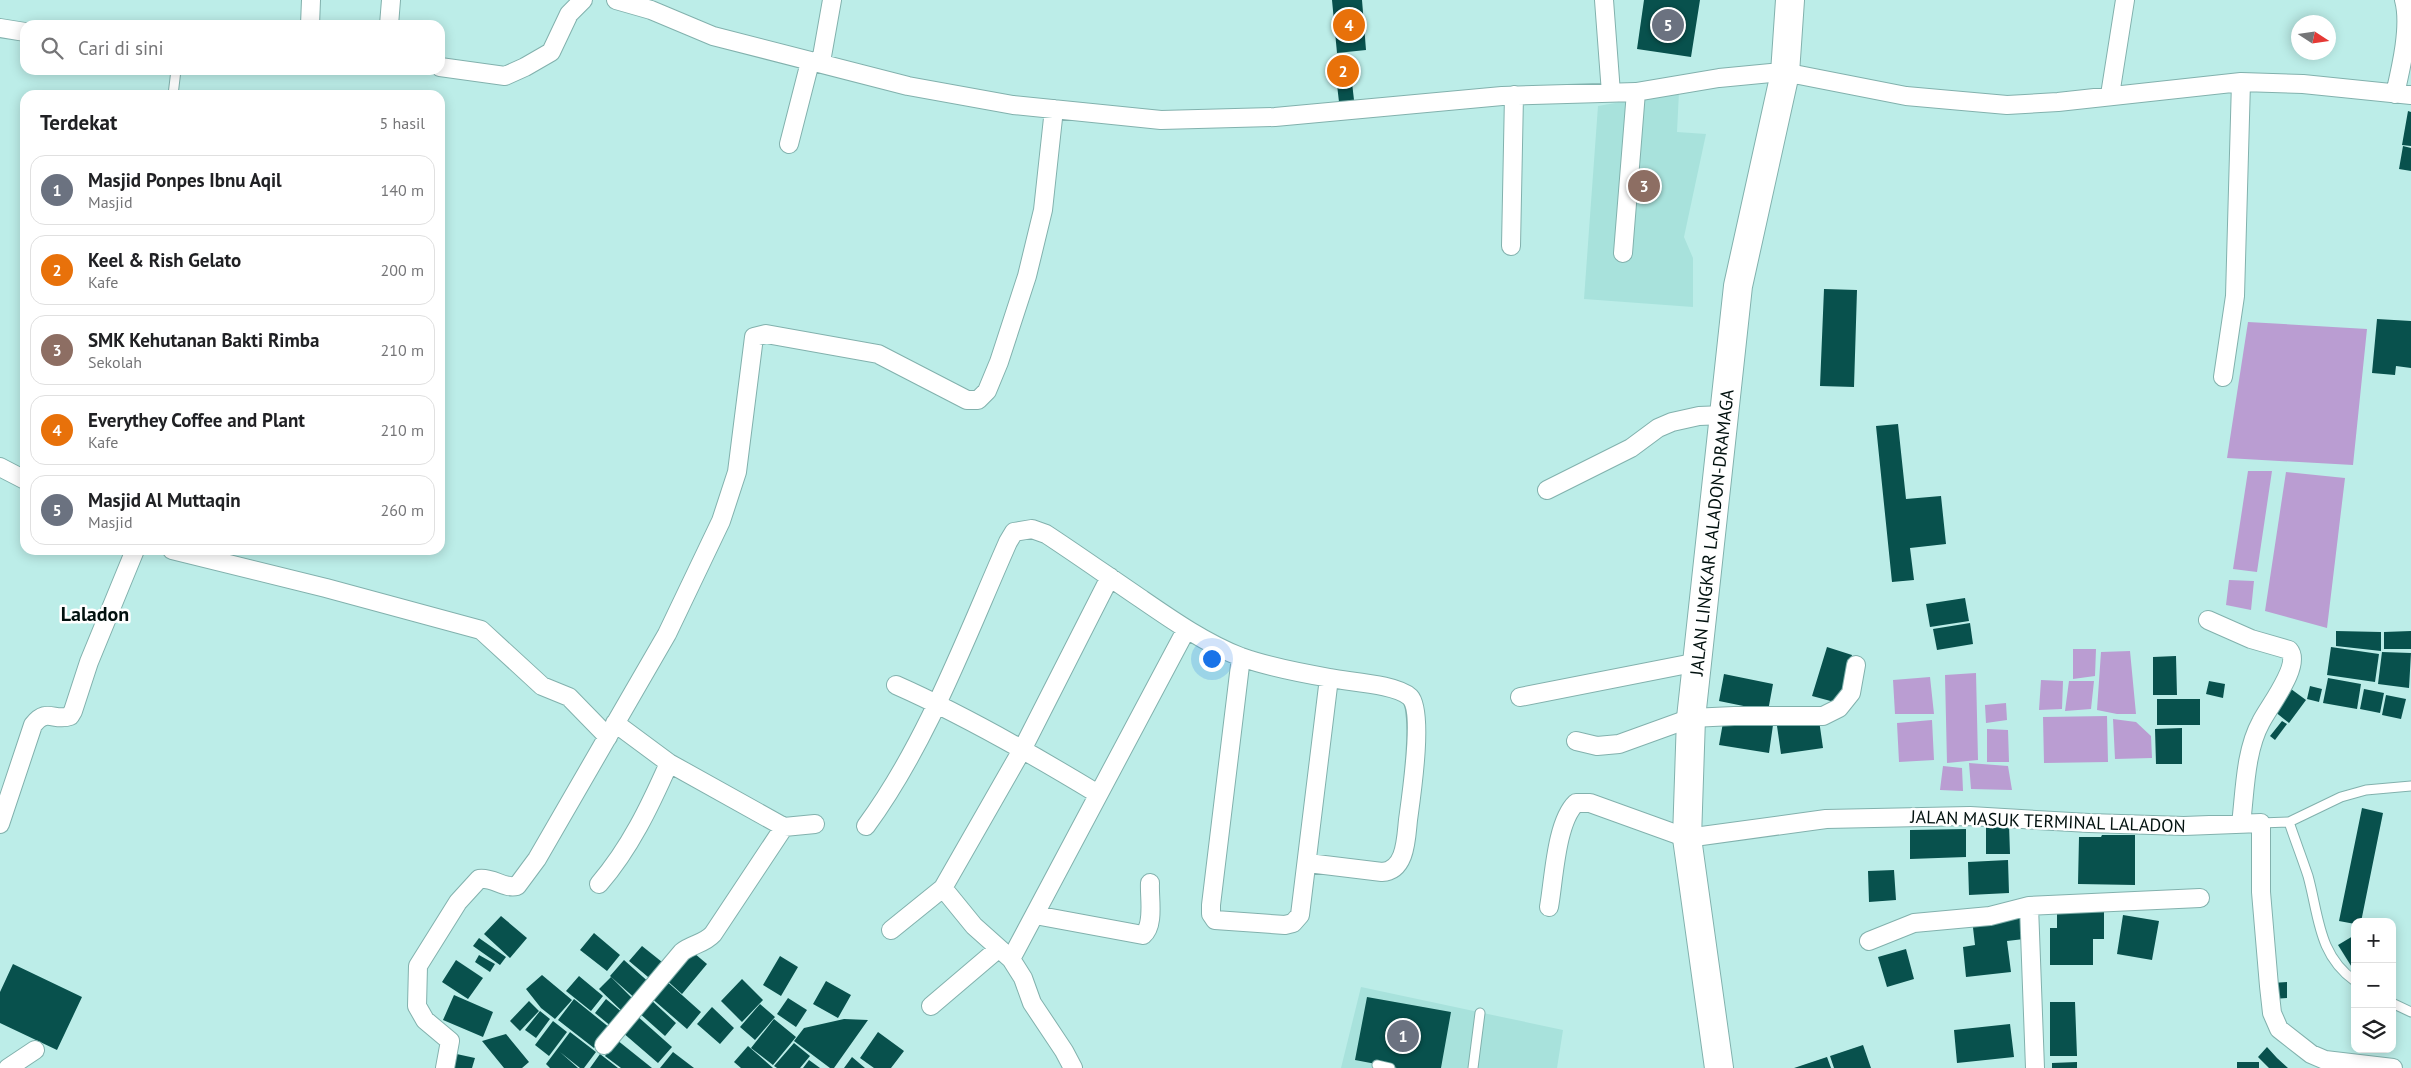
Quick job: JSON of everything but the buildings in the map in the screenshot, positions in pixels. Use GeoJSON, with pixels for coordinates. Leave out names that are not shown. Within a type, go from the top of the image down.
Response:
{"type":"FeatureCollection","features":[{"type":"Feature","properties":{"kind":"main road","name":"JALAN LINGKAR LALADON-DRAMAGA"},"geometry":{"type":"LineString","coordinates":[[1718,1068],[1687,838],[1691,718],[1738,286],[1785,73],[1790,0]]}},
{"type":"Feature","properties":{"kind":"street"},"geometry":{"type":"LineString","coordinates":[[310,0],[310,20]]}},
{"type":"Feature","properties":{"kind":"street"},"geometry":{"type":"LineString","coordinates":[[389,20],[391,0]]}},
{"type":"Feature","properties":{"kind":"street"},"geometry":{"type":"LineString","coordinates":[[445,68],[504,76],[525,67],[551,52],[569,14],[583,0]]}},
{"type":"Feature","properties":{"kind":"street"},"geometry":{"type":"LineString","coordinates":[[616,0],[651,10],[713,36],[908,86],[1013,105],[1161,120],[1351,111],[1514,95],[1636,92],[1751,74],[1785,73],[1906,96],[1992,105],[2041,104],[2241,82],[2303,84],[2403,94],[2403,60],[2407,8],[2404,0]]}},
{"type":"Feature","properties":{"kind":"street"},"geometry":{"type":"LineString","coordinates":[[789,144],[832,0]]}},
{"type":"Feature","properties":{"kind":"street"},"geometry":{"type":"LineString","coordinates":[[1604,0],[1611,93]]}},
{"type":"Feature","properties":{"kind":"street"},"geometry":{"type":"LineString","coordinates":[[2110,95],[2125,0]]}},
{"type":"Feature","properties":{"kind":"street"},"geometry":{"type":"LineString","coordinates":[[0,28],[20,31]]}},
{"type":"Feature","properties":{"kind":"street"},"geometry":{"type":"LineString","coordinates":[[2223,377],[2235,296],[2241,82]]}},
{"type":"Feature","properties":{"kind":"street"},"geometry":{"type":"LineString","coordinates":[[1623,253],[1636,92]]}},
{"type":"Feature","properties":{"kind":"street"},"geometry":{"type":"LineString","coordinates":[[1511,246],[1514,95]]}},
{"type":"Feature","properties":{"kind":"street"},"geometry":{"type":"LineString","coordinates":[[445,1068],[450,1041],[425,1020],[416,1006],[418,966],[458,902],[479,879],[489,878],[510,888],[517,886],[537,859],[667,634],[721,522],[738,472],[754,338],[766,334],[878,354],[967,400],[978,400],[987,391],[999,362],[1027,276],[1043,210],[1054,109]]}},
{"type":"Feature","properties":{"kind":"street"},"geometry":{"type":"LineString","coordinates":[[1547,490],[1631,448],[1658,428],[1672,422],[1698,416],[1724,415]]}},
{"type":"Feature","properties":{"kind":"street"},"geometry":{"type":"LineString","coordinates":[[0,467],[20,477]]}},
{"type":"Feature","properties":{"kind":"street"},"geometry":{"type":"LineString","coordinates":[[866,826],[882,804],[937,703],[1014,532],[1032,529],[1046,534],[1186,630],[1241,656],[1329,678],[1389,688],[1409,696],[1417,715],[1416,732],[1407,832],[1403,855],[1397,866],[1388,872],[1308,863]]}},
{"type":"Feature","properties":{"kind":"street"},"geometry":{"type":"LineString","coordinates":[[0,824],[33,725],[39,717],[47,715],[66,717],[70,716],[73,711],[89,662],[133,555]]}},
{"type":"Feature","properties":{"kind":"street"},"geometry":{"type":"LineString","coordinates":[[192,555],[326,588],[481,630],[542,686],[569,696],[611,730],[784,827],[815,824]]}},
{"type":"Feature","properties":{"kind":"street"},"geometry":{"type":"LineString","coordinates":[[891,930],[943,888],[1023,748],[1110,577]]}},
{"type":"Feature","properties":{"kind":"street"},"geometry":{"type":"LineString","coordinates":[[2208,620],[2252,639],[2289,650],[2293,660],[2290,673],[2260,723],[2252,743],[2240,824]]}},
{"type":"Feature","properties":{"kind":"street"},"geometry":{"type":"LineString","coordinates":[[931,1006],[1005,954],[1035,915],[1186,630]]}},
{"type":"Feature","properties":{"kind":"street"},"geometry":{"type":"LineString","coordinates":[[1241,656],[1211,905],[1213,917],[1224,922],[1285,925],[1293,923],[1300,914],[1308,863],[1329,678]]}},
{"type":"Feature","properties":{"kind":"street"},"geometry":{"type":"LineString","coordinates":[[1520,697],[1698,662]]}},
{"type":"Feature","properties":{"kind":"street"},"geometry":{"type":"LineString","coordinates":[[1576,741],[1596,746],[1619,744],[1691,718],[1823,716],[1839,708],[1850,693],[1856,665]]}},
{"type":"Feature","properties":{"kind":"street"},"geometry":{"type":"LineString","coordinates":[[896,685],[937,703],[1023,748],[1098,794]]}},
{"type":"Feature","properties":{"kind":"street"},"geometry":{"type":"LineString","coordinates":[[599,884],[618,862],[651,804],[669,763]]}},
{"type":"Feature","properties":{"kind":"street"},"geometry":{"type":"LineString","coordinates":[[1549,907],[1566,816],[1576,803],[1590,803],[1687,838]]}},
{"type":"Feature","properties":{"kind":"street","name":"JALAN MASUK TERMINAL LALADON"},"geometry":{"type":"LineString","coordinates":[[1687,838],[1845,818],[1970,816],[2089,824],[2184,826],[2261,823]]}},
{"type":"Feature","properties":{"kind":"street"},"geometry":{"type":"LineString","coordinates":[[2261,823],[2261,892],[2269,986],[2272,1014],[2279,1029],[2311,1054],[2325,1060],[2393,1068]]}},
{"type":"Feature","properties":{"kind":"street"},"geometry":{"type":"LineString","coordinates":[[604,1045],[682,952],[689,946],[706,942],[713,934],[784,827]]}},
{"type":"Feature","properties":{"kind":"street"},"geometry":{"type":"LineString","coordinates":[[1035,915],[1143,935],[1148,931],[1150,883]]}},
{"type":"Feature","properties":{"kind":"street"},"geometry":{"type":"LineString","coordinates":[[943,888],[974,926],[1005,954],[1023,978],[1032,1003],[1073,1068]]}},
{"type":"Feature","properties":{"kind":"street"},"geometry":{"type":"LineString","coordinates":[[1870,942],[1914,923],[1990,916],[2029,906],[2200,898]]}},
{"type":"Feature","properties":{"kind":"street"},"geometry":{"type":"LineString","coordinates":[[2029,906],[2036,1068]]}},
{"type":"Feature","properties":{"kind":"street"},"geometry":{"type":"LineString","coordinates":[[8,1068],[35,1050]]}},
{"type":"Feature","properties":{"kind":"lane"},"geometry":{"type":"LineString","coordinates":[[174,90],[175,75]]}},
{"type":"Feature","properties":{"kind":"lane"},"geometry":{"type":"LineString","coordinates":[[2261,823],[2289,822],[2340,797],[2366,790],[2411,786]]}},
{"type":"Feature","properties":{"kind":"lane"},"geometry":{"type":"LineString","coordinates":[[2289,822],[2308,877],[2318,922],[2328,949],[2340,971],[2351,979]]}},
{"type":"Feature","properties":{"kind":"lane"},"geometry":{"type":"LineString","coordinates":[[2396,1006],[2411,1012]]}},
{"type":"Feature","properties":{"kind":"lane"},"geometry":{"type":"LineString","coordinates":[[1473,1068],[1480,1014]]}},
{"type":"Feature","properties":{"kind":"lane"},"geometry":{"type":"LineString","coordinates":[[1377,1065],[1390,1068]]}},
{"type":"Feature","properties":{"kind":"shaded area"},"geometry":{"type":"Polygon","coordinates":[[[1679,92],[1677,132],[1706,134],[1684,237],[1693,258],[1693,307],[1584,299],[1598,106],[1679,92]]]}},
{"type":"Feature","properties":{"kind":"shaded area"},"geometry":{"type":"Polygon","coordinates":[[[2248,322],[2367,329],[2353,465],[2227,458],[2248,322]]]}},
{"type":"Feature","properties":{"kind":"shaded area"},"geometry":{"type":"Polygon","coordinates":[[[2248,471],[2272,471],[2257,572],[2233,569],[2248,471]]]}},
{"type":"Feature","properties":{"kind":"shaded area"},"geometry":{"type":"Polygon","coordinates":[[[2286,472],[2345,478],[2327,628],[2265,611],[2286,472]]]}},
{"type":"Feature","properties":{"kind":"shaded area"},"geometry":{"type":"Polygon","coordinates":[[[2229,580],[2254,581],[2251,610],[2226,605],[2229,580]]]}},
{"type":"Feature","properties":{"kind":"shaded area"},"geometry":{"type":"Polygon","coordinates":[[[2073,649],[2096,649],[2095,676],[2073,679],[2073,649]]]}},
{"type":"Feature","properties":{"kind":"shaded area"},"geometry":{"type":"Polygon","coordinates":[[[2130,651],[2136,714],[2117,714],[2097,710],[2101,652],[2130,651]]]}},
{"type":"Feature","properties":{"kind":"shaded area"},"geometry":{"type":"Polygon","coordinates":[[[1976,673],[1978,760],[1947,763],[1945,675],[1976,673]]]}},
{"type":"Feature","properties":{"kind":"shaded area"},"geometry":{"type":"Polygon","coordinates":[[[1930,677],[1934,714],[1895,714],[1893,680],[1930,677]]]}},
{"type":"Feature","properties":{"kind":"shaded area"},"geometry":{"type":"Polygon","coordinates":[[[2041,680],[2063,681],[2062,709],[2039,710],[2041,680]]]}},
{"type":"Feature","properties":{"kind":"shaded area"},"geometry":{"type":"Polygon","coordinates":[[[2069,681],[2094,681],[2091,709],[2065,711],[2069,681]]]}},
{"type":"Feature","properties":{"kind":"shaded area"},"geometry":{"type":"Polygon","coordinates":[[[2006,703],[2007,720],[1986,723],[1985,705],[2006,703]]]}},
{"type":"Feature","properties":{"kind":"shaded area"},"geometry":{"type":"Polygon","coordinates":[[[2107,716],[2108,762],[2044,763],[2043,717],[2107,716]]]}},
{"type":"Feature","properties":{"kind":"shaded area"},"geometry":{"type":"Polygon","coordinates":[[[2113,719],[2136,722],[2151,736],[2152,758],[2115,759],[2113,719]]]}},
{"type":"Feature","properties":{"kind":"shaded area"},"geometry":{"type":"Polygon","coordinates":[[[1932,720],[1934,760],[1899,762],[1897,723],[1932,720]]]}},
{"type":"Feature","properties":{"kind":"shaded area"},"geometry":{"type":"Polygon","coordinates":[[[1987,729],[2008,730],[2009,762],[1987,762],[1987,729]]]}},
{"type":"Feature","properties":{"kind":"shaded area"},"geometry":{"type":"Polygon","coordinates":[[[1969,763],[2008,766],[2012,790],[1971,789],[1969,763]]]}},
{"type":"Feature","properties":{"kind":"shaded area"},"geometry":{"type":"Polygon","coordinates":[[[1943,766],[1962,768],[1963,791],[1940,790],[1943,766]]]}},
{"type":"Feature","properties":{"kind":"shaded area"},"geometry":{"type":"Polygon","coordinates":[[[1361,987],[1563,1030],[1557,1068],[1341,1068],[1361,987]]]}},
{"type":"Feature","properties":{"kind":"place","name":"Everythey Coffee and Plant"},"geometry":{"type":"Point","coordinates":[1349,25]}},
{"type":"Feature","properties":{"kind":"place","name":"Masjid Al Muttaqin"},"geometry":{"type":"Point","coordinates":[1668,25]}},
{"type":"Feature","properties":{"kind":"place","name":"Keel & Rish Gelato"},"geometry":{"type":"Point","coordinates":[1343,71]}},
{"type":"Feature","properties":{"kind":"place","name":"SMK Kehutanan Bakti Rimba"},"geometry":{"type":"Point","coordinates":[1644,186]}},
{"type":"Feature","properties":{"kind":"place","name":"Masjid Ponpes Ibnu Aqil"},"geometry":{"type":"Point","coordinates":[1403,1036]}},
{"type":"Feature","properties":{"kind":"district","name":"Laladon"},"geometry":{"type":"Point","coordinates":[95,614]}}]}
